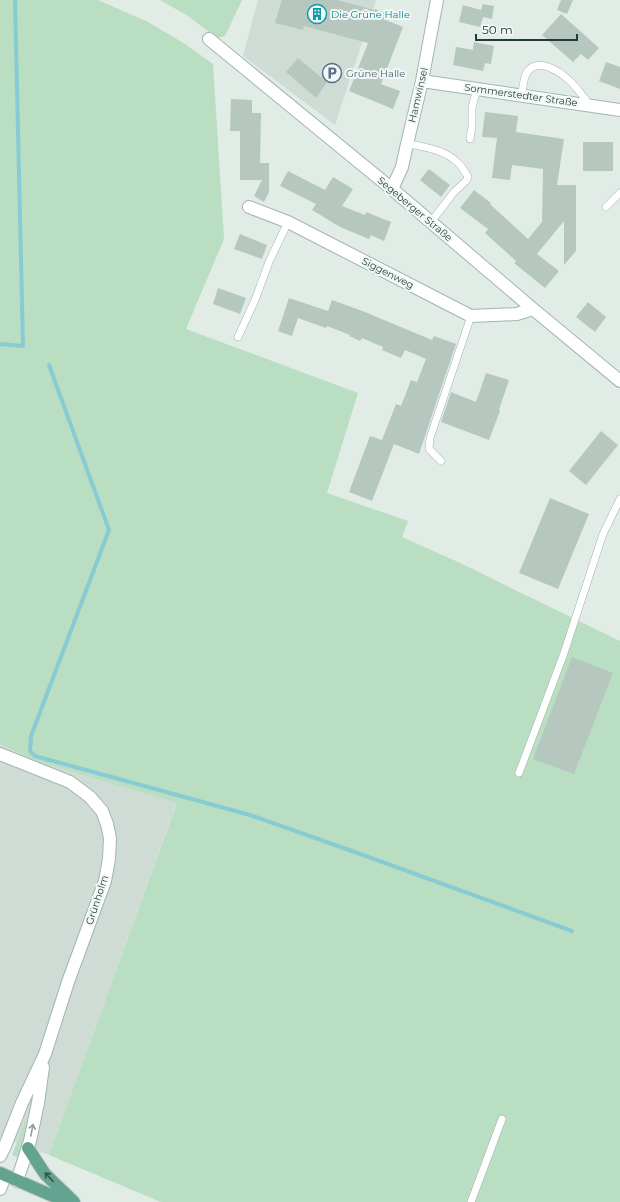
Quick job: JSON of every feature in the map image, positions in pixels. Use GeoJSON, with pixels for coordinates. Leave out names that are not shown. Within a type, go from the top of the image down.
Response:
{"type":"FeatureCollection","features":[{"type":"Feature","properties":{"kind":"main road"},"geometry":{"type":"LineString","coordinates":[[28,1148],[45,1174],[74,1202]]}},
{"type":"Feature","properties":{"kind":"main road"},"geometry":{"type":"LineString","coordinates":[[2,1174],[67,1202]]}},
{"type":"Feature","properties":{"kind":"street","name":"Hamwinsel"},"geometry":{"type":"LineString","coordinates":[[392,189],[402,167],[422,81],[437,0]]}},
{"type":"Feature","properties":{"kind":"street","name":"Segeberger Straße"},"geometry":{"type":"LineString","coordinates":[[209,39],[392,189],[620,382]]}},
{"type":"Feature","properties":{"kind":"street","name":"Sommerstedter Straße"},"geometry":{"type":"LineString","coordinates":[[422,81],[620,110]]}},
{"type":"Feature","properties":{"kind":"street","name":"Siggenweg"},"geometry":{"type":"LineString","coordinates":[[249,207],[288,222],[471,316],[517,314],[532,309]]}},
{"type":"Feature","properties":{"kind":"street","name":"Grünholm"},"geometry":{"type":"LineString","coordinates":[[0,754],[70,782],[90,797],[102,811],[110,838],[109,859],[105,881],[68,982],[45,1054],[22,1103],[0,1156]]}},
{"type":"Feature","properties":{"kind":"street","name":"Grünholm"},"geometry":{"type":"LineString","coordinates":[[17,1181],[30,1141],[38,1103],[45,1054]]}},
{"type":"Feature","properties":{"kind":"street"},"geometry":{"type":"LineString","coordinates":[[0,1189],[2,1174]]}},
{"type":"Feature","properties":{"kind":"lane"},"geometry":{"type":"LineString","coordinates":[[521,96],[526,74],[532,68],[543,66],[560,73],[572,82],[591,106]]}},
{"type":"Feature","properties":{"kind":"lane"},"geometry":{"type":"LineString","coordinates":[[470,139],[472,107],[477,89]]}},
{"type":"Feature","properties":{"kind":"lane"},"geometry":{"type":"LineString","coordinates":[[407,144],[431,149],[445,154],[457,161],[468,177],[466,181],[454,192],[431,222]]}},
{"type":"Feature","properties":{"kind":"lane"},"geometry":{"type":"LineString","coordinates":[[606,207],[620,193]]}},
{"type":"Feature","properties":{"kind":"lane"},"geometry":{"type":"LineString","coordinates":[[238,337],[255,300],[269,262],[288,222]]}},
{"type":"Feature","properties":{"kind":"lane"},"geometry":{"type":"LineString","coordinates":[[441,461],[430,449],[430,438],[471,316]]}},
{"type":"Feature","properties":{"kind":"lane"},"geometry":{"type":"LineString","coordinates":[[519,774],[563,656],[603,534],[620,499]]}},
{"type":"Feature","properties":{"kind":"lane"},"geometry":{"type":"LineString","coordinates":[[471,1202],[502,1119]]}},
{"type":"Feature","properties":{"kind":"shaded area"},"geometry":{"type":"Polygon","coordinates":[[[258,0],[376,0],[335,125],[243,56],[258,0]]]}},
{"type":"Feature","properties":{"kind":"shaded area"},"geometry":{"type":"Polygon","coordinates":[[[0,744],[33,760],[177,802],[49,1155],[0,1137],[0,744]]]}},
{"type":"Feature","properties":{"kind":"green space"},"geometry":{"type":"Polygon","coordinates":[[[0,0],[98,0],[148,22],[185,44],[213,64],[224,239],[186,329],[358,393],[327,493],[408,521],[402,537],[458,562],[620,641],[620,1202],[161,1202],[49,1155],[177,803],[33,760],[0,744],[0,0]]]}},
{"type":"Feature","properties":{"kind":"green space"},"geometry":{"type":"Polygon","coordinates":[[[160,0],[242,0],[225,36],[217,38],[188,16],[160,0]]]}},
{"type":"Feature","properties":{"kind":"green space"},"geometry":{"type":"Polygon","coordinates":[[[25,1122],[27,1123],[24,1140],[17,1157],[12,1155],[25,1122]]]}},
{"type":"Feature","properties":{"kind":"building"},"geometry":{"type":"Polygon","coordinates":[[[282,0],[337,0],[375,9],[388,14],[386,20],[403,27],[381,84],[400,91],[393,109],[349,91],[368,43],[304,26],[303,30],[275,23],[282,0]]]}},
{"type":"Feature","properties":{"kind":"building"},"geometry":{"type":"Polygon","coordinates":[[[561,0],[573,0],[567,14],[557,10],[561,0]]]}},
{"type":"Feature","properties":{"kind":"building"},"geometry":{"type":"Polygon","coordinates":[[[483,4],[494,6],[492,19],[483,17],[480,27],[459,22],[463,5],[481,10],[483,4]]]}},
{"type":"Feature","properties":{"kind":"building"},"geometry":{"type":"Polygon","coordinates":[[[561,14],[599,48],[588,60],[581,54],[573,62],[542,35],[561,14]]]}},
{"type":"Feature","properties":{"kind":"building"},"geometry":{"type":"Polygon","coordinates":[[[474,42],[494,46],[491,64],[485,63],[483,71],[453,65],[456,47],[473,50],[474,42]]]}},
{"type":"Feature","properties":{"kind":"building"},"geometry":{"type":"Polygon","coordinates":[[[298,58],[327,82],[316,98],[286,72],[298,58]]]}},
{"type":"Feature","properties":{"kind":"building"},"geometry":{"type":"Polygon","coordinates":[[[606,62],[620,67],[620,89],[599,81],[606,62]]]}},
{"type":"Feature","properties":{"kind":"building"},"geometry":{"type":"Polygon","coordinates":[[[231,99],[252,100],[252,113],[261,113],[260,163],[269,163],[269,192],[264,202],[254,196],[262,180],[240,180],[240,131],[230,131],[231,99]]]}},
{"type":"Feature","properties":{"kind":"building"},"geometry":{"type":"Polygon","coordinates":[[[485,112],[518,116],[516,132],[564,139],[557,185],[576,185],[576,251],[564,265],[564,221],[537,254],[559,271],[545,288],[514,263],[516,261],[485,233],[488,229],[460,208],[474,190],[491,203],[490,204],[528,239],[542,222],[543,169],[512,165],[510,180],[492,178],[497,138],[482,137],[485,112]]]}},
{"type":"Feature","properties":{"kind":"building"},"geometry":{"type":"Polygon","coordinates":[[[583,142],[613,142],[613,171],[583,171],[583,142]]]}},
{"type":"Feature","properties":{"kind":"building"},"geometry":{"type":"Polygon","coordinates":[[[429,169],[450,185],[441,197],[420,180],[429,169]]]}},
{"type":"Feature","properties":{"kind":"building"},"geometry":{"type":"Polygon","coordinates":[[[288,171],[325,190],[333,177],[353,189],[342,206],[365,215],[366,212],[391,222],[384,241],[371,235],[369,239],[340,227],[312,210],[316,204],[280,186],[288,171]]]}},
{"type":"Feature","properties":{"kind":"building"},"geometry":{"type":"Polygon","coordinates":[[[240,234],[267,245],[262,259],[234,249],[240,234]]]}},
{"type":"Feature","properties":{"kind":"building"},"geometry":{"type":"Polygon","coordinates":[[[218,288],[246,298],[240,314],[213,304],[218,288]]]}},
{"type":"Feature","properties":{"kind":"building"},"geometry":{"type":"Polygon","coordinates":[[[289,298],[328,311],[332,300],[432,340],[434,336],[456,344],[419,454],[394,444],[372,501],[349,492],[370,436],[382,440],[396,404],[401,406],[411,380],[417,382],[426,359],[405,350],[401,358],[382,350],[383,347],[362,338],[360,341],[349,336],[350,335],[327,326],[326,328],[298,318],[292,336],[278,331],[289,298]]]}},
{"type":"Feature","properties":{"kind":"building"},"geometry":{"type":"Polygon","coordinates":[[[588,302],[606,317],[595,332],[576,317],[588,302]]]}},
{"type":"Feature","properties":{"kind":"building"},"geometry":{"type":"Polygon","coordinates":[[[486,373],[509,380],[499,410],[500,411],[489,440],[441,422],[451,392],[476,402],[486,373]]]}},
{"type":"Feature","properties":{"kind":"building"},"geometry":{"type":"Polygon","coordinates":[[[601,431],[618,445],[586,485],[569,471],[601,431]]]}},
{"type":"Feature","properties":{"kind":"building"},"geometry":{"type":"Polygon","coordinates":[[[550,498],[589,514],[558,589],[519,573],[550,498]]]}},
{"type":"Feature","properties":{"kind":"building"},"geometry":{"type":"Polygon","coordinates":[[[572,657],[613,673],[574,774],[533,759],[572,657]]]}},
{"type":"Feature","properties":{"kind":"waterway"},"geometry":{"type":"LineString","coordinates":[[0,344],[23,346],[15,0]]}},
{"type":"Feature","properties":{"kind":"waterway"},"geometry":{"type":"LineString","coordinates":[[49,365],[109,530],[31,736],[30,751],[35,756],[250,815],[572,931]]}},
{"type":"Feature","properties":{"kind":"place","name":"Die Grüne Halle"},"geometry":{"type":"Point","coordinates":[317,14]}},
{"type":"Feature","properties":{"kind":"place","name":"Grüne Halle"},"geometry":{"type":"Point","coordinates":[332,73]}}]}
